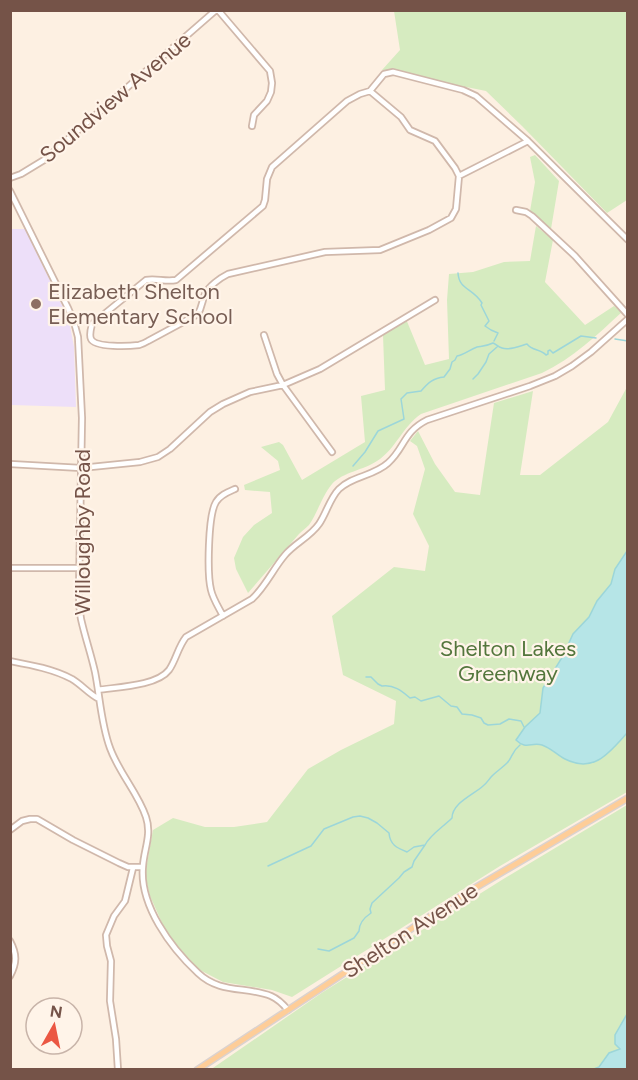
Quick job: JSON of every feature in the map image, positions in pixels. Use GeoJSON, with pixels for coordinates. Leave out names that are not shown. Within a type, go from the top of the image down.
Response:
{"type":"FeatureCollection","features":[{"type":"Feature","properties":{"kind":"main road","name":"Shelton Avenue"},"geometry":{"type":"LineString","coordinates":[[197,1070],[458,898],[627,798]]}},
{"type":"Feature","properties":{"kind":"street"},"geometry":{"type":"LineString","coordinates":[[217,10],[270,71],[271,92],[254,116],[252,126]]}},
{"type":"Feature","properties":{"kind":"street","name":"Soundview Avenue"},"geometry":{"type":"LineString","coordinates":[[10,178],[44,160],[217,10]]}},
{"type":"Feature","properties":{"kind":"street"},"geometry":{"type":"LineString","coordinates":[[370,91],[401,117],[410,130],[435,141],[455,168],[459,176],[456,209],[451,218],[429,230],[380,249],[325,252],[228,274],[205,293],[202,308],[198,314],[141,345],[95,344],[91,339],[92,324],[146,280],[176,280],[263,206],[267,178],[272,167],[347,101],[370,91],[384,74],[393,72],[463,90],[486,103],[528,141],[627,240]]}},
{"type":"Feature","properties":{"kind":"street"},"geometry":{"type":"LineString","coordinates":[[459,176],[528,141]]}},
{"type":"Feature","properties":{"kind":"street","name":"Willoughby Road"},"geometry":{"type":"LineString","coordinates":[[10,191],[64,299],[76,330],[82,418],[80,612],[110,747],[147,820],[148,838],[142,867],[145,891],[158,924],[176,950],[198,973],[220,986],[271,996],[288,1010]]}},
{"type":"Feature","properties":{"kind":"street"},"geometry":{"type":"LineString","coordinates":[[86,689],[151,681],[162,677],[170,669],[186,637],[246,604],[261,590],[284,556],[315,529],[339,488],[386,465],[416,427],[427,420],[555,376],[591,352],[627,317],[567,249],[532,216],[516,210]]}},
{"type":"Feature","properties":{"kind":"street"},"geometry":{"type":"LineString","coordinates":[[10,464],[81,468],[140,462],[158,457],[170,449],[210,412],[223,404],[250,392],[283,385],[320,369],[435,300]]}},
{"type":"Feature","properties":{"kind":"street"},"geometry":{"type":"LineString","coordinates":[[264,335],[283,385],[332,452]]}},
{"type":"Feature","properties":{"kind":"street"},"geometry":{"type":"LineString","coordinates":[[223,616],[211,593],[209,580],[210,526],[215,502],[222,495],[235,489]]}},
{"type":"Feature","properties":{"kind":"street"},"geometry":{"type":"LineString","coordinates":[[10,568],[79,568]]}},
{"type":"Feature","properties":{"kind":"street"},"geometry":{"type":"LineString","coordinates":[[10,660],[74,680],[99,699]]}},
{"type":"Feature","properties":{"kind":"street"},"geometry":{"type":"LineString","coordinates":[[10,830],[22,820],[37,819],[105,857],[128,867],[142,867]]}},
{"type":"Feature","properties":{"kind":"street"},"geometry":{"type":"LineString","coordinates":[[118,1070],[110,1001],[111,961],[106,935],[124,900],[133,868]]}},
{"type":"Feature","properties":{"kind":"street"},"geometry":{"type":"LineString","coordinates":[[10,941],[16,955],[16,963],[10,976]]}},
{"type":"Feature","properties":{"kind":"shaded area","name":"Elizabeth Shelton Elementary School"},"geometry":{"type":"Polygon","coordinates":[[[11,229],[25,229],[69,320],[74,347],[76,407],[11,405],[11,229]]]}},
{"type":"Feature","properties":{"kind":"green space"},"geometry":{"type":"Polygon","coordinates":[[[394,11],[627,11],[627,200],[607,213],[486,91],[382,70],[400,50],[394,11]]]}},
{"type":"Feature","properties":{"kind":"green space"},"geometry":{"type":"Polygon","coordinates":[[[535,155],[559,181],[551,229],[530,211],[535,182],[530,157],[535,155]]]}},
{"type":"Feature","properties":{"kind":"green space"},"geometry":{"type":"Polygon","coordinates":[[[536,226],[553,240],[545,282],[585,325],[614,306],[622,312],[574,353],[542,373],[421,414],[414,419],[384,456],[332,484],[309,525],[248,593],[236,569],[234,558],[243,537],[254,525],[272,513],[270,492],[245,490],[244,485],[280,470],[278,461],[261,447],[279,442],[283,445],[302,480],[365,442],[361,396],[385,390],[383,335],[406,319],[425,365],[449,359],[447,300],[449,274],[473,272],[504,262],[530,261],[536,226]]]}},
{"type":"Feature","properties":{"kind":"green space","name":"Shelton Lakes Greenway"},"geometry":{"type":"Polygon","coordinates":[[[627,387],[627,792],[500,866],[292,997],[272,990],[223,982],[198,969],[167,934],[150,896],[145,875],[153,830],[173,818],[205,827],[234,827],[267,822],[308,769],[394,724],[396,701],[343,675],[332,616],[394,567],[425,571],[429,546],[413,514],[425,469],[417,446],[410,441],[418,431],[435,464],[455,492],[480,495],[494,403],[533,391],[520,475],[540,475],[608,422],[627,387]]]}},
{"type":"Feature","properties":{"kind":"green space"},"geometry":{"type":"Polygon","coordinates":[[[627,805],[627,1069],[210,1070],[323,992],[627,805]]]}},
{"type":"Feature","properties":{"kind":"water"},"geometry":{"type":"Polygon","coordinates":[[[627,551],[627,733],[608,754],[585,764],[565,759],[542,745],[520,743],[516,740],[525,727],[540,713],[543,688],[563,656],[573,634],[589,617],[597,601],[611,584],[615,569],[627,551]]]}},
{"type":"Feature","properties":{"kind":"water"},"geometry":{"type":"Polygon","coordinates":[[[627,1014],[627,1069],[594,1069],[599,1067],[609,1053],[620,1049],[615,1044],[615,1035],[627,1014]]]}},
{"type":"Feature","properties":{"kind":"waterway"},"geometry":{"type":"LineString","coordinates":[[458,273],[461,283],[482,303],[489,321],[485,326],[498,333],[494,341]]}},
{"type":"Feature","properties":{"kind":"waterway"},"geometry":{"type":"LineString","coordinates":[[353,466],[378,431],[404,419],[401,399],[407,393],[421,391],[431,381],[444,377],[457,356],[493,343],[508,349],[527,344],[546,355],[548,351],[553,353],[581,336],[596,338]]}},
{"type":"Feature","properties":{"kind":"waterway"},"geometry":{"type":"LineString","coordinates":[[615,339],[628,341]]}},
{"type":"Feature","properties":{"kind":"waterway"},"geometry":{"type":"LineString","coordinates":[[473,379],[489,354],[497,347]]}},
{"type":"Feature","properties":{"kind":"waterway"},"geometry":{"type":"LineString","coordinates":[[366,677],[371,677],[382,686],[394,687],[410,698],[415,697],[421,701],[439,696],[451,706],[457,707],[462,714],[481,718],[488,725],[500,724],[509,719],[521,721],[524,727]]}},
{"type":"Feature","properties":{"kind":"waterway"},"geometry":{"type":"LineString","coordinates":[[268,866],[311,846],[324,829],[360,816],[377,823],[389,833],[395,846],[403,851],[407,852],[414,847],[425,845],[433,834],[452,818],[455,808],[507,763],[520,745]]}},
{"type":"Feature","properties":{"kind":"waterway"},"geometry":{"type":"LineString","coordinates":[[318,949],[329,951],[354,938],[363,920],[371,913],[372,903],[412,867],[425,845]]}},
{"type":"Feature","properties":{"kind":"place","name":"Elizabeth Shelton Elementary School"},"geometry":{"type":"Point","coordinates":[36,304]}}]}
